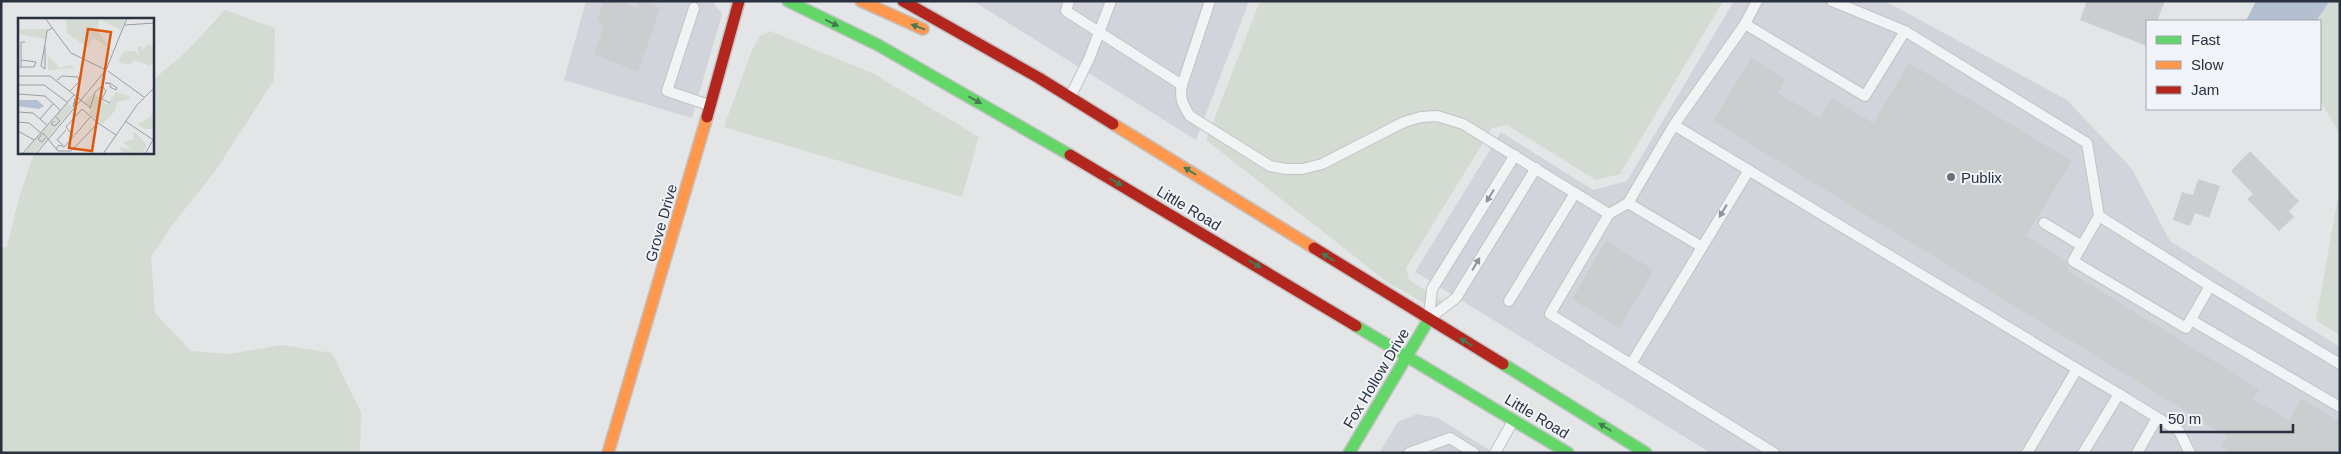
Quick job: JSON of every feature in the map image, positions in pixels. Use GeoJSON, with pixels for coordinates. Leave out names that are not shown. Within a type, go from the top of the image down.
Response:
{"type":"FeatureCollection","features":[{"type":"Feature","properties":{"kind":"main road","name":"Grove Drive"},"geometry":{"type":"LineString","coordinates":[[608,453],[739,1]]}},
{"type":"Feature","properties":{"kind":"main road","name":"Little Road"},"geometry":{"type":"LineString","coordinates":[[788,1],[878,45],[1023,127],[1409,356],[1568,453]]}},
{"type":"Feature","properties":{"kind":"main road"},"geometry":{"type":"LineString","coordinates":[[861,1],[928,31],[966,37]]}},
{"type":"Feature","properties":{"kind":"main road","name":"Little Road"},"geometry":{"type":"LineString","coordinates":[[902,1],[1070,98],[1646,453]]}},
{"type":"Feature","properties":{"kind":"main road","name":"Fox Hollow Drive"},"geometry":{"type":"LineString","coordinates":[[1349,453],[1409,356],[1429,319]]}},
{"type":"Feature","properties":{"kind":"lane"},"geometry":{"type":"LineString","coordinates":[[1069,1],[1066,11],[1182,85]]}},
{"type":"Feature","properties":{"kind":"lane"},"geometry":{"type":"LineString","coordinates":[[1070,98],[1100,33],[1111,1]]}},
{"type":"Feature","properties":{"kind":"lane"},"geometry":{"type":"LineString","coordinates":[[1210,1],[1182,85],[1181,99],[1190,116],[1270,166],[1302,169],[1322,164],[1404,122],[1421,117],[1437,116],[1463,124],[1609,214]]}},
{"type":"Feature","properties":{"kind":"lane"},"geometry":{"type":"LineString","coordinates":[[1756,1],[1745,24],[1674,125],[1628,203],[1609,214],[1550,314],[1774,453]]}},
{"type":"Feature","properties":{"kind":"lane"},"geometry":{"type":"LineString","coordinates":[[1832,1],[1905,31],[2088,143],[2099,216],[2073,261],[2186,328],[2210,286]]}},
{"type":"Feature","properties":{"kind":"lane"},"geometry":{"type":"LineString","coordinates":[[694,8],[667,91],[710,106]]}},
{"type":"Feature","properties":{"kind":"lane"},"geometry":{"type":"LineString","coordinates":[[1745,24],[1866,96],[1905,31]]}},
{"type":"Feature","properties":{"kind":"lane"},"geometry":{"type":"LineString","coordinates":[[1674,125],[2179,431],[2190,453]]}},
{"type":"Feature","properties":{"kind":"lane"},"geometry":{"type":"LineString","coordinates":[[1429,319],[1432,289],[1515,155]]}},
{"type":"Feature","properties":{"kind":"lane"},"geometry":{"type":"LineString","coordinates":[[1429,319],[1456,298],[1536,168]]}},
{"type":"Feature","properties":{"kind":"lane"},"geometry":{"type":"LineString","coordinates":[[1631,364],[1749,170]]}},
{"type":"Feature","properties":{"kind":"lane"},"geometry":{"type":"LineString","coordinates":[[1509,301],[1575,193]]}},
{"type":"Feature","properties":{"kind":"lane"},"geometry":{"type":"LineString","coordinates":[[1628,203],[1702,247]]}},
{"type":"Feature","properties":{"kind":"lane"},"geometry":{"type":"LineString","coordinates":[[2099,216],[2210,286],[2340,364]]}},
{"type":"Feature","properties":{"kind":"lane"},"geometry":{"type":"LineString","coordinates":[[2044,223],[2082,246]]}},
{"type":"Feature","properties":{"kind":"lane"},"geometry":{"type":"LineString","coordinates":[[2191,320],[2340,408]]}},
{"type":"Feature","properties":{"kind":"lane"},"geometry":{"type":"LineString","coordinates":[[2027,453],[2077,369]]}},
{"type":"Feature","properties":{"kind":"lane"},"geometry":{"type":"LineString","coordinates":[[2083,453],[2119,394]]}},
{"type":"Feature","properties":{"kind":"lane"},"geometry":{"type":"LineString","coordinates":[[2137,453],[2158,418]]}},
{"type":"Feature","properties":{"kind":"lane"},"geometry":{"type":"LineString","coordinates":[[1495,453],[1514,420]]}},
{"type":"Feature","properties":{"kind":"lane"},"geometry":{"type":"LineString","coordinates":[[1409,453],[1450,438],[1474,453]]}},
{"type":"Feature","properties":{"kind":"shaded area"},"geometry":{"type":"Polygon","coordinates":[[[586,1],[712,1],[722,14],[692,118],[564,80],[586,1]]]}},
{"type":"Feature","properties":{"kind":"shaded area"},"geometry":{"type":"Polygon","coordinates":[[[973,1],[1249,1],[1196,140],[973,1]]]}},
{"type":"Feature","properties":{"kind":"shaded area"},"geometry":{"type":"Polygon","coordinates":[[[1260,1],[1723,1],[1620,174],[1596,180],[1507,125],[1492,128],[1406,268],[1409,280],[1446,303],[1440,313],[1386,281],[1206,140],[1260,1]]]}},
{"type":"Feature","properties":{"kind":"shaded area"},"geometry":{"type":"Polygon","coordinates":[[[1734,1],[1885,1],[2067,100],[2132,169],[2170,241],[2340,347],[2340,453],[1711,453],[1415,272],[1501,132],[1593,190],[1627,181],[1734,1]]]}},
{"type":"Feature","properties":{"kind":"shaded area"},"geometry":{"type":"Polygon","coordinates":[[[2330,1],[2340,1],[2340,134],[2321,102],[2321,20],[2317,20],[2330,1]]]}},
{"type":"Feature","properties":{"kind":"shaded area"},"geometry":{"type":"Polygon","coordinates":[[[225,10],[275,28],[274,80],[216,170],[170,228],[151,257],[155,313],[191,351],[229,354],[282,345],[332,353],[361,412],[360,453],[1,453],[1,247],[7,247],[19,198],[34,154],[154,154],[154,79],[186,52],[225,10]]]}},
{"type":"Feature","properties":{"kind":"shaded area"},"geometry":{"type":"Polygon","coordinates":[[[770,31],[874,74],[979,137],[962,197],[724,127],[752,50],[760,36],[770,31]]]}},
{"type":"Feature","properties":{"kind":"shaded area"},"geometry":{"type":"Polygon","coordinates":[[[2340,187],[2340,335],[2316,320],[2340,187]]]}},
{"type":"Feature","properties":{"kind":"shaded area"},"geometry":{"type":"Polygon","coordinates":[[[1417,414],[1438,418],[1494,453],[1379,453],[1398,422],[1417,414]]]}},
{"type":"Feature","properties":{"kind":"water"},"geometry":{"type":"Polygon","coordinates":[[[2256,1],[2330,1],[2317,20],[2246,20],[2256,1]]]}},
{"type":"Feature","properties":{"kind":"building"},"geometry":{"type":"Polygon","coordinates":[[[604,1],[618,1],[636,8],[639,1],[641,1],[660,8],[638,72],[594,54],[604,26],[597,20],[604,1]]]}},
{"type":"Feature","properties":{"kind":"building"},"geometry":{"type":"Polygon","coordinates":[[[2087,1],[2165,1],[2157,20],[2146,20],[2146,46],[2080,20],[2087,1]]]}},
{"type":"Feature","properties":{"kind":"building"},"geometry":{"type":"Polygon","coordinates":[[[1751,58],[1786,79],[1778,93],[1819,118],[1832,98],[1873,123],[1909,63],[2072,161],[2026,236],[2066,261],[2069,266],[2067,270],[2259,389],[2253,399],[2289,420],[2302,399],[2340,422],[2340,444],[2335,453],[2232,453],[2221,446],[2228,437],[1713,121],[1751,58]]]}},
{"type":"Feature","properties":{"kind":"building"},"geometry":{"type":"Polygon","coordinates":[[[2250,151],[2299,201],[2289,211],[2294,217],[2279,231],[2247,199],[2253,194],[2231,171],[2250,151]]]}},
{"type":"Feature","properties":{"kind":"building"},"geometry":{"type":"Polygon","coordinates":[[[2198,179],[2220,186],[2209,218],[2195,213],[2190,226],[2173,220],[2182,192],[2193,195],[2198,179]]]}},
{"type":"Feature","properties":{"kind":"building"},"geometry":{"type":"Polygon","coordinates":[[[1606,241],[1654,270],[1619,328],[1572,299],[1606,241]]]}},
{"type":"Feature","properties":{"kind":"traffic: fast"},"geometry":{"type":"LineString","coordinates":[[788,1],[878,45],[1070,155]]}},
{"type":"Feature","properties":{"kind":"traffic: fast"},"geometry":{"type":"LineString","coordinates":[[1349,453],[1429,319]]}},
{"type":"Feature","properties":{"kind":"traffic: fast"},"geometry":{"type":"LineString","coordinates":[[1356,326],[1568,453]]}},
{"type":"Feature","properties":{"kind":"traffic: fast"},"geometry":{"type":"LineString","coordinates":[[1503,364],[1646,453]]}},
{"type":"Feature","properties":{"kind":"traffic: slow"},"geometry":{"type":"LineString","coordinates":[[861,1],[923,29]]}},
{"type":"Feature","properties":{"kind":"traffic: slow"},"geometry":{"type":"LineString","coordinates":[[608,453],[707,117]]}},
{"type":"Feature","properties":{"kind":"traffic: slow"},"geometry":{"type":"LineString","coordinates":[[1113,124],[1314,248]]}},
{"type":"Feature","properties":{"kind":"traffic: jam"},"geometry":{"type":"LineString","coordinates":[[707,117],[739,1]]}},
{"type":"Feature","properties":{"kind":"traffic: jam"},"geometry":{"type":"LineString","coordinates":[[903,1],[1039,78],[1113,124]]}},
{"type":"Feature","properties":{"kind":"traffic: jam"},"geometry":{"type":"LineString","coordinates":[[1070,155],[1356,326]]}},
{"type":"Feature","properties":{"kind":"traffic: jam"},"geometry":{"type":"LineString","coordinates":[[1314,248],[1503,364]]}},
{"type":"Feature","properties":{"kind":"place","name":"Publix"},"geometry":{"type":"Point","coordinates":[1951,177]}}]}
